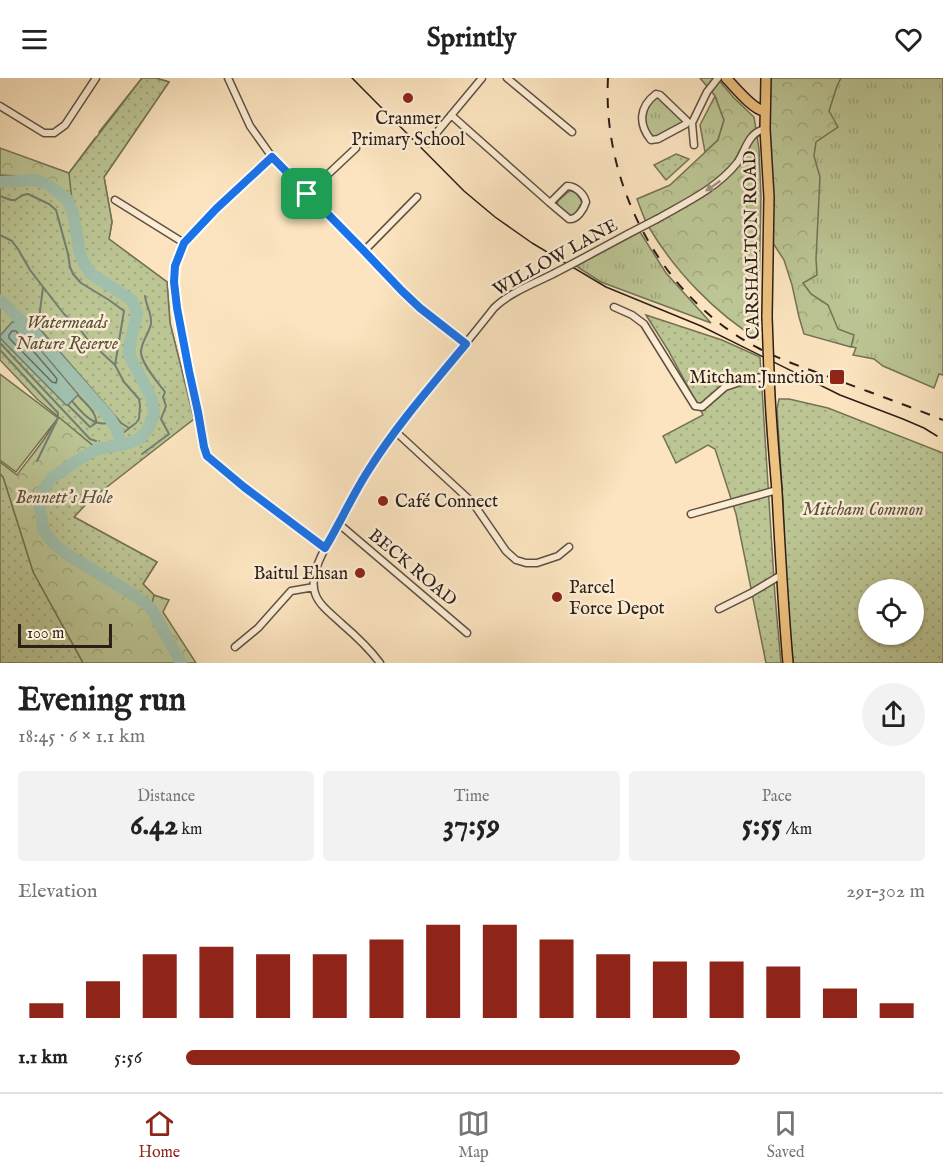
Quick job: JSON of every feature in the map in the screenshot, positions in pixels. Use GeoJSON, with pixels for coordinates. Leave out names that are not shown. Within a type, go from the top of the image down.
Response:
{"type":"FeatureCollection","features":[{"type":"Feature","properties":{"kind":"main road"},"geometry":{"type":"LineString","coordinates":[[726,78],[753,106],[764,111]]}},
{"type":"Feature","properties":{"kind":"main road","name":"CARSHALTON ROAD"},"geometry":{"type":"LineString","coordinates":[[766,78],[764,111],[770,197],[767,317],[769,374],[788,663]]}},
{"type":"Feature","properties":{"kind":"street"},"geometry":{"type":"LineString","coordinates":[[0,106],[44,133],[54,133],[65,125],[96,78]]}},
{"type":"Feature","properties":{"kind":"street"},"geometry":{"type":"LineString","coordinates":[[228,78],[250,126],[272,157],[402,291],[466,344]]}},
{"type":"Feature","properties":{"kind":"street"},"geometry":{"type":"LineString","coordinates":[[428,143],[482,78]]}},
{"type":"Feature","properties":{"kind":"street"},"geometry":{"type":"LineString","coordinates":[[507,78],[572,132]]}},
{"type":"Feature","properties":{"kind":"street"},"geometry":{"type":"LineString","coordinates":[[694,145],[689,123],[660,95],[656,94],[652,97],[643,112],[642,125],[645,132],[651,140],[658,139],[689,123],[718,78]]}},
{"type":"Feature","properties":{"kind":"street"},"geometry":{"type":"LineString","coordinates":[[451,116],[561,213],[572,220],[582,211],[586,199],[578,190],[567,186],[550,203]]}},
{"type":"Feature","properties":{"kind":"street","name":"WILLOW LANE"},"geometry":{"type":"LineString","coordinates":[[314,587],[316,572],[325,548],[368,471],[424,394],[498,303],[711,188],[738,162],[754,133],[765,129]]}},
{"type":"Feature","properties":{"kind":"street"},"geometry":{"type":"LineString","coordinates":[[307,194],[356,148]]}},
{"type":"Feature","properties":{"kind":"street"},"geometry":{"type":"LineString","coordinates":[[272,157],[216,209],[184,243],[175,266],[174,282],[178,318],[205,453],[325,548]]}},
{"type":"Feature","properties":{"kind":"street"},"geometry":{"type":"LineString","coordinates":[[364,251],[417,197]]}},
{"type":"Feature","properties":{"kind":"street"},"geometry":{"type":"LineString","coordinates":[[115,201],[184,243]]}},
{"type":"Feature","properties":{"kind":"street"},"geometry":{"type":"LineString","coordinates":[[614,307],[632,315],[644,324],[695,406],[702,407],[725,387],[769,374]]}},
{"type":"Feature","properties":{"kind":"street"},"geometry":{"type":"LineString","coordinates":[[396,432],[469,499],[506,551],[516,560],[537,563],[558,556],[569,547]]}},
{"type":"Feature","properties":{"kind":"street"},"geometry":{"type":"LineString","coordinates":[[691,514],[777,490]]}},
{"type":"Feature","properties":{"kind":"street","name":"BECK ROAD"},"geometry":{"type":"LineString","coordinates":[[339,524],[467,633]]}},
{"type":"Feature","properties":{"kind":"street"},"geometry":{"type":"LineString","coordinates":[[719,609],[781,575]]}},
{"type":"Feature","properties":{"kind":"street"},"geometry":{"type":"LineString","coordinates":[[234,647],[258,628],[291,591],[314,587],[322,604],[370,650],[380,663]]}},
{"type":"Feature","properties":{"kind":"green space"},"geometry":{"type":"Polygon","coordinates":[[[142,78],[156,78],[169,82],[104,177],[112,222],[109,239],[167,282],[170,323],[194,419],[89,501],[74,517],[157,562],[143,584],[154,595],[169,600],[163,612],[196,663],[83,663],[33,572],[3,477],[0,474],[0,462],[17,475],[46,437],[57,414],[0,357],[0,148],[69,173],[95,138],[97,157],[110,138],[99,132],[142,78]]]}},
{"type":"Feature","properties":{"kind":"green space"},"geometry":{"type":"Polygon","coordinates":[[[142,78],[156,78],[169,82],[104,177],[112,222],[109,239],[167,282],[170,323],[194,419],[89,501],[74,517],[157,562],[143,584],[154,595],[151,608],[68,555],[54,544],[44,531],[40,509],[43,490],[52,478],[97,449],[37,399],[0,360],[0,175],[36,177],[55,186],[72,201],[69,173],[142,78]]]}},
{"type":"Feature","properties":{"kind":"green space"},"geometry":{"type":"Polygon","coordinates":[[[700,78],[717,78],[754,117],[759,149],[761,196],[758,339],[727,317],[684,276],[650,229],[637,199],[670,185],[718,140],[724,120],[715,96],[700,78]]]}},
{"type":"Feature","properties":{"kind":"green space"},"geometry":{"type":"Polygon","coordinates":[[[770,78],[943,78],[943,375],[939,374],[934,388],[883,366],[874,359],[853,355],[856,348],[807,331],[788,259],[773,237],[770,78]]]}},
{"type":"Feature","properties":{"kind":"green space"},"geometry":{"type":"Polygon","coordinates":[[[771,78],[841,78],[829,111],[838,127],[816,142],[814,156],[820,177],[817,275],[803,283],[811,294],[828,305],[838,329],[854,335],[851,347],[804,334],[784,260],[773,243],[773,200],[767,115],[771,78]]]}},
{"type":"Feature","properties":{"kind":"green space"},"geometry":{"type":"Polygon","coordinates":[[[658,95],[686,121],[657,138],[648,136],[641,111],[658,95]]]}},
{"type":"Feature","properties":{"kind":"green space"},"geometry":{"type":"Polygon","coordinates":[[[715,96],[724,120],[718,140],[705,152],[700,125],[715,96]]]}},
{"type":"Feature","properties":{"kind":"green space"},"geometry":{"type":"Polygon","coordinates":[[[676,154],[689,159],[666,180],[654,165],[676,154]]]}},
{"type":"Feature","properties":{"kind":"green space"},"geometry":{"type":"Polygon","coordinates":[[[569,191],[577,194],[582,203],[571,216],[557,205],[558,201],[569,191]]]}},
{"type":"Feature","properties":{"kind":"green space"},"geometry":{"type":"Polygon","coordinates":[[[640,232],[666,273],[711,323],[601,282],[576,266],[640,232]]]}},
{"type":"Feature","properties":{"kind":"green space","name":"Mitcham Common"},"geometry":{"type":"Polygon","coordinates":[[[646,315],[722,340],[760,357],[781,663],[766,663],[736,514],[715,449],[708,445],[676,463],[663,436],[703,415],[646,315]]]}},
{"type":"Feature","properties":{"kind":"green space"},"geometry":{"type":"Polygon","coordinates":[[[0,374],[58,418],[16,472],[0,460],[0,374]]]}},
{"type":"Feature","properties":{"kind":"green space","name":"Mitcham Common"},"geometry":{"type":"Polygon","coordinates":[[[779,399],[789,399],[828,408],[943,453],[943,663],[793,663],[785,575],[777,409],[779,399]]]}},
{"type":"Feature","properties":{"kind":"green space"},"geometry":{"type":"Polygon","coordinates":[[[0,474],[3,477],[33,572],[83,663],[0,663],[0,474]]]}},
{"type":"Feature","properties":{"kind":"water"},"geometry":{"type":"Polygon","coordinates":[[[12,322],[17,322],[78,394],[68,405],[1,339],[0,336],[12,322]]]}},
{"type":"Feature","properties":{"kind":"waterway"},"geometry":{"type":"LineString","coordinates":[[0,182],[35,180],[47,184],[67,199],[73,213],[80,254],[84,263],[91,274],[132,300],[137,313],[129,355],[152,399],[154,414],[149,427],[141,438],[126,444],[97,449],[52,478],[43,490],[40,509],[44,531],[54,544],[151,608],[181,663]]}},
{"type":"Feature","properties":{"kind":"waterway"},"geometry":{"type":"LineString","coordinates":[[0,196],[15,200],[28,194],[56,210],[73,274],[81,283],[124,311],[115,365]]}},
{"type":"Feature","properties":{"kind":"waterway"},"geometry":{"type":"LineString","coordinates":[[0,235],[12,241],[30,270],[64,314],[115,365],[124,382],[139,399],[139,419],[119,436]]}},
{"type":"Feature","properties":{"kind":"waterway"},"geometry":{"type":"LineString","coordinates":[[43,287],[38,327],[121,423],[129,428]]}},
{"type":"Feature","properties":{"kind":"waterway"},"geometry":{"type":"LineString","coordinates":[[142,454],[169,434],[161,419],[166,406],[163,397],[165,392],[141,356],[151,324],[145,296]]}},
{"type":"Feature","properties":{"kind":"waterway"},"geometry":{"type":"LineString","coordinates":[[0,300],[36,335],[109,417],[117,430],[121,444]]}},
{"type":"Feature","properties":{"kind":"waterway"},"geometry":{"type":"LineString","coordinates":[[0,343],[90,439],[96,441]]}},
{"type":"Feature","properties":{"kind":"waterway"},"geometry":{"type":"LineString","coordinates":[[0,350],[58,413],[58,418],[37,461]]}},
{"type":"Feature","properties":{"kind":"waterway"},"geometry":{"type":"LineString","coordinates":[[68,405],[90,427],[96,423],[93,411],[78,395]]}},
{"type":"Feature","properties":{"kind":"waterway"},"geometry":{"type":"LineString","coordinates":[[72,401],[89,419],[100,423],[112,422]]}},
{"type":"Feature","properties":{"kind":"tram line"},"geometry":{"type":"LineString","coordinates":[[352,78],[464,191],[495,217],[532,243],[606,287],[701,326],[840,395],[903,419],[937,436]]}},
{"type":"Feature","properties":{"kind":"railway"},"geometry":{"type":"LineString","coordinates":[[608,78],[609,119],[615,159],[628,198],[645,235],[667,270],[694,301],[725,327],[760,349],[796,365],[943,420]]}},
{"type":"Feature","properties":{"kind":"place","name":"Cranmer Primary School"},"geometry":{"type":"Point","coordinates":[408,98]}},
{"type":"Feature","properties":{"kind":"place","name":"Mitcham Junction"},"geometry":{"type":"Point","coordinates":[837,377]}},
{"type":"Feature","properties":{"kind":"place","name":"Café Connect"},"geometry":{"type":"Point","coordinates":[383,501]}},
{"type":"Feature","properties":{"kind":"place","name":"Baitul Ehsan"},"geometry":{"type":"Point","coordinates":[360,573]}},
{"type":"Feature","properties":{"kind":"place","name":"Parcel Force Depot"},"geometry":{"type":"Point","coordinates":[557,597]}},
{"type":"Feature","properties":{"kind":"route"},"geometry":{"type":"LineString","coordinates":[[272,157],[307,194],[420,308],[466,344],[424,394],[378,456],[325,548],[244,487],[205,453],[178,318],[174,282],[175,266],[184,243],[216,209],[272,157]]}},
{"type":"Feature","properties":{"kind":"park label","name":"Watermeads Nature Reserve"},"geometry":{"type":"Point","coordinates":[67,332]}},
{"type":"Feature","properties":{"kind":"park label","name":"Bennett's Hole"},"geometry":{"type":"Point","coordinates":[64,497]}}]}
